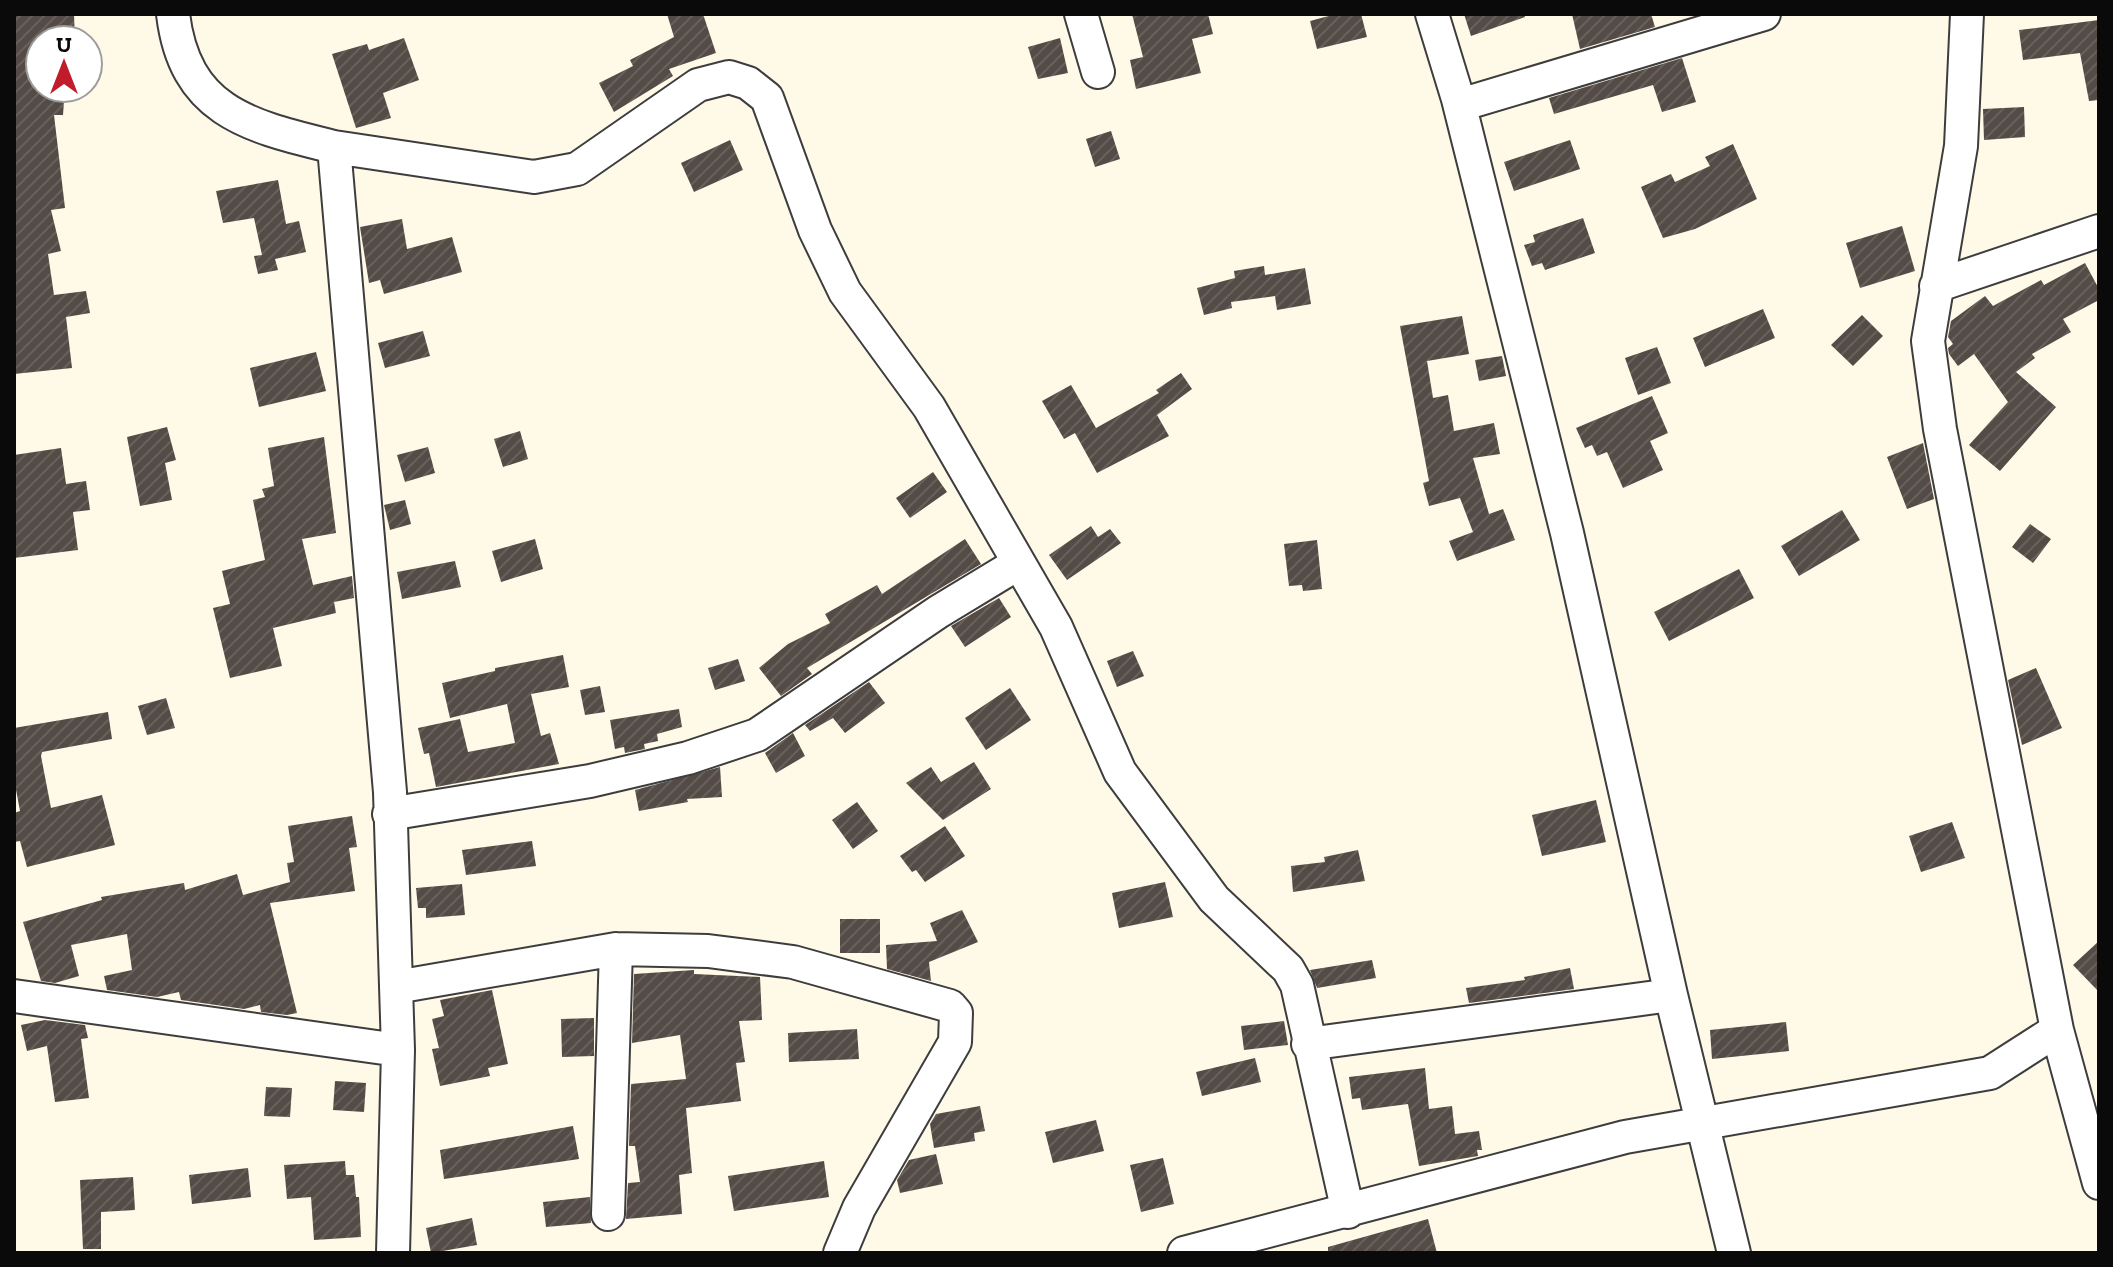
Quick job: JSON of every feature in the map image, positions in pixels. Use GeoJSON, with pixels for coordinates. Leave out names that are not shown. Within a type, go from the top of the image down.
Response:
{"type":"FeatureCollection","features":[{"type":"Feature","properties":{"kind":"street"},"geometry":{"type":"LineString","coordinates":[[173,14],[177,42],[191,73],[209,99],[230,115],[253,125],[334,147],[534,177],[577,169],[698,85],[729,77],[748,83],[767,98],[815,230],[845,292],[929,407],[1056,627],[1120,772],[1214,899],[1288,969],[1302,1001],[1308,1044],[1348,1212]]}},
{"type":"Feature","properties":{"kind":"street"},"geometry":{"type":"LineString","coordinates":[[1081,14],[1098,72]]}},
{"type":"Feature","properties":{"kind":"street"},"geometry":{"type":"LineString","coordinates":[[1432,14],[1460,105],[1567,533],[1671,995],[1734,1253]]}},
{"type":"Feature","properties":{"kind":"street"},"geometry":{"type":"LineString","coordinates":[[1460,105],[1764,14]]}},
{"type":"Feature","properties":{"kind":"street"},"geometry":{"type":"LineString","coordinates":[[1967,14],[1961,146],[1928,341],[1940,429],[2057,1030],[2099,1183]]}},
{"type":"Feature","properties":{"kind":"street"},"geometry":{"type":"LineString","coordinates":[[334,147],[389,814],[398,1050],[393,1253]]}},
{"type":"Feature","properties":{"kind":"street"},"geometry":{"type":"LineString","coordinates":[[1936,286],[2099,231]]}},
{"type":"Feature","properties":{"kind":"street"},"geometry":{"type":"LineString","coordinates":[[389,814],[590,781],[688,758],[757,735],[938,612],[1019,563]]}},
{"type":"Feature","properties":{"kind":"street"},"geometry":{"type":"LineString","coordinates":[[396,987],[616,949],[708,951],[793,962],[937,1000],[956,1013],[956,1034],[951,1051],[859,1208],[840,1253]]}},
{"type":"Feature","properties":{"kind":"street"},"geometry":{"type":"LineString","coordinates":[[608,1214],[616,949]]}},
{"type":"Feature","properties":{"kind":"street"},"geometry":{"type":"LineString","coordinates":[[1308,1044],[1671,995]]}},
{"type":"Feature","properties":{"kind":"street"},"geometry":{"type":"LineString","coordinates":[[14,996],[398,1050]]}},
{"type":"Feature","properties":{"kind":"street"},"geometry":{"type":"LineString","coordinates":[[1184,1253],[1348,1212],[1527,1160],[1625,1137],[1990,1073],[2057,1030]]}},
{"type":"Feature","properties":{"kind":"building"},"geometry":{"type":"Polygon","coordinates":[[[14,14],[74,14],[74,24],[24,24],[24,104],[64,104],[63,115],[54,115],[65,208],[51,210],[61,251],[48,254],[54,295],[86,291],[90,313],[66,317],[72,368],[14,374],[14,14]]]}},
{"type":"Feature","properties":{"kind":"building"},"geometry":{"type":"Polygon","coordinates":[[[667,14],[703,14],[716,53],[669,69],[673,76],[614,112],[599,83],[633,66],[630,60],[674,37],[667,14]]]}},
{"type":"Feature","properties":{"kind":"building"},"geometry":{"type":"Polygon","coordinates":[[[1132,14],[1208,14],[1213,34],[1192,39],[1201,73],[1136,89],[1130,60],[1143,57],[1132,14]]]}},
{"type":"Feature","properties":{"kind":"building"},"geometry":{"type":"Polygon","coordinates":[[[1336,14],[1361,14],[1367,37],[1317,49],[1310,21],[1336,14]]]}},
{"type":"Feature","properties":{"kind":"building"},"geometry":{"type":"Polygon","coordinates":[[[1464,14],[1524,14],[1525,17],[1471,36],[1464,14]]]}},
{"type":"Feature","properties":{"kind":"building"},"geometry":{"type":"Polygon","coordinates":[[[1572,14],[1651,14],[1655,27],[1580,49],[1572,14]]]}},
{"type":"Feature","properties":{"kind":"building"},"geometry":{"type":"Polygon","coordinates":[[[2099,20],[2099,100],[2089,101],[2080,53],[2023,60],[2019,30],[2099,20]]]}},
{"type":"Feature","properties":{"kind":"building"},"geometry":{"type":"Polygon","coordinates":[[[404,38],[419,80],[383,93],[391,118],[356,128],[332,54],[367,44],[369,50],[404,38]]]}},
{"type":"Feature","properties":{"kind":"building"},"geometry":{"type":"Polygon","coordinates":[[[1060,38],[1068,73],[1038,79],[1028,47],[1060,38]]]}},
{"type":"Feature","properties":{"kind":"building"},"geometry":{"type":"Polygon","coordinates":[[[1682,58],[1696,102],[1662,112],[1653,85],[1554,114],[1549,98],[1682,58]]]}},
{"type":"Feature","properties":{"kind":"building"},"geometry":{"type":"Polygon","coordinates":[[[2024,107],[2025,137],[1984,140],[1983,109],[2024,107]]]}},
{"type":"Feature","properties":{"kind":"building"},"geometry":{"type":"Polygon","coordinates":[[[1111,131],[1120,159],[1095,167],[1086,139],[1111,131]]]}},
{"type":"Feature","properties":{"kind":"building"},"geometry":{"type":"Polygon","coordinates":[[[730,140],[743,170],[694,192],[681,163],[730,140]]]}},
{"type":"Feature","properties":{"kind":"building"},"geometry":{"type":"Polygon","coordinates":[[[1570,140],[1580,169],[1514,191],[1504,162],[1570,140]]]}},
{"type":"Feature","properties":{"kind":"building"},"geometry":{"type":"Polygon","coordinates":[[[1733,144],[1757,199],[1695,229],[1663,238],[1641,187],[1671,174],[1675,182],[1710,166],[1705,157],[1733,144]]]}},
{"type":"Feature","properties":{"kind":"building"},"geometry":{"type":"Polygon","coordinates":[[[278,180],[286,224],[299,221],[306,252],[275,259],[278,270],[258,274],[254,256],[262,255],[254,218],[223,223],[216,191],[278,180]]]}},
{"type":"Feature","properties":{"kind":"building"},"geometry":{"type":"Polygon","coordinates":[[[1583,218],[1595,253],[1545,270],[1542,263],[1532,266],[1524,245],[1535,242],[1533,235],[1583,218]]]}},
{"type":"Feature","properties":{"kind":"building"},"geometry":{"type":"Polygon","coordinates":[[[402,219],[407,249],[452,237],[462,272],[384,294],[380,280],[369,283],[360,227],[402,219]]]}},
{"type":"Feature","properties":{"kind":"building"},"geometry":{"type":"Polygon","coordinates":[[[1902,226],[1915,271],[1860,288],[1846,243],[1902,226]]]}},
{"type":"Feature","properties":{"kind":"building"},"geometry":{"type":"Polygon","coordinates":[[[2085,263],[2099,289],[2099,300],[2063,319],[2071,332],[2032,354],[2035,358],[2016,372],[2056,407],[2000,471],[1969,445],[2008,402],[1974,354],[1958,366],[1949,354],[1948,348],[1953,344],[1948,337],[1951,321],[1985,296],[1993,306],[2041,280],[2044,285],[2085,263]]]}},
{"type":"Feature","properties":{"kind":"building"},"geometry":{"type":"Polygon","coordinates":[[[1264,266],[1265,275],[1305,268],[1311,304],[1277,310],[1275,296],[1231,302],[1232,308],[1204,315],[1197,288],[1235,278],[1234,271],[1264,266]]]}},
{"type":"Feature","properties":{"kind":"building"},"geometry":{"type":"Polygon","coordinates":[[[1763,309],[1775,338],[1705,367],[1693,338],[1763,309]]]}},
{"type":"Feature","properties":{"kind":"building"},"geometry":{"type":"Polygon","coordinates":[[[1862,315],[1883,336],[1853,366],[1831,345],[1862,315]]]}},
{"type":"Feature","properties":{"kind":"building"},"geometry":{"type":"Polygon","coordinates":[[[1462,316],[1469,354],[1427,361],[1433,398],[1448,395],[1454,431],[1494,423],[1500,454],[1473,458],[1489,514],[1503,509],[1515,540],[1457,561],[1449,541],[1473,532],[1460,498],[1429,506],[1423,483],[1429,481],[1400,326],[1462,316]]]}},
{"type":"Feature","properties":{"kind":"building"},"geometry":{"type":"Polygon","coordinates":[[[423,331],[430,356],[385,368],[378,343],[423,331]]]}},
{"type":"Feature","properties":{"kind":"building"},"geometry":{"type":"Polygon","coordinates":[[[1657,347],[1671,383],[1638,395],[1625,358],[1657,347]]]}},
{"type":"Feature","properties":{"kind":"building"},"geometry":{"type":"Polygon","coordinates":[[[316,352],[326,391],[259,407],[250,368],[316,352]]]}},
{"type":"Feature","properties":{"kind":"building"},"geometry":{"type":"Polygon","coordinates":[[[1502,356],[1506,376],[1479,381],[1475,360],[1502,356]]]}},
{"type":"Feature","properties":{"kind":"building"},"geometry":{"type":"Polygon","coordinates":[[[1181,373],[1192,389],[1157,415],[1169,436],[1097,473],[1075,433],[1064,439],[1042,401],[1071,385],[1096,428],[1159,393],[1156,390],[1181,373]]]}},
{"type":"Feature","properties":{"kind":"building"},"geometry":{"type":"Polygon","coordinates":[[[1652,396],[1668,433],[1650,441],[1663,470],[1623,488],[1607,452],[1597,456],[1592,445],[1585,448],[1576,428],[1652,396]]]}},
{"type":"Feature","properties":{"kind":"building"},"geometry":{"type":"Polygon","coordinates":[[[167,427],[176,460],[165,463],[172,500],[140,506],[127,437],[167,427]]]}},
{"type":"Feature","properties":{"kind":"building"},"geometry":{"type":"Polygon","coordinates":[[[520,431],[528,459],[503,467],[494,439],[520,431]]]}},
{"type":"Feature","properties":{"kind":"building"},"geometry":{"type":"Polygon","coordinates":[[[324,437],[336,533],[302,539],[313,585],[352,576],[354,598],[334,602],[336,613],[273,628],[282,666],[230,678],[213,608],[230,604],[222,571],[265,560],[253,500],[265,497],[262,489],[274,486],[268,448],[324,437]]]}},
{"type":"Feature","properties":{"kind":"building"},"geometry":{"type":"Polygon","coordinates":[[[1923,443],[1934,499],[1907,509],[1887,457],[1923,443]]]}},
{"type":"Feature","properties":{"kind":"building"},"geometry":{"type":"Polygon","coordinates":[[[428,447],[435,473],[405,482],[397,455],[428,447]]]}},
{"type":"Feature","properties":{"kind":"building"},"geometry":{"type":"Polygon","coordinates":[[[61,448],[66,484],[86,481],[90,510],[73,512],[78,550],[14,558],[14,455],[61,448]]]}},
{"type":"Feature","properties":{"kind":"building"},"geometry":{"type":"Polygon","coordinates":[[[933,472],[947,492],[910,518],[896,498],[933,472]]]}},
{"type":"Feature","properties":{"kind":"building"},"geometry":{"type":"Polygon","coordinates":[[[405,500],[411,524],[390,530],[384,505],[405,500]]]}},
{"type":"Feature","properties":{"kind":"building"},"geometry":{"type":"Polygon","coordinates":[[[1842,510],[1860,540],[1799,576],[1781,546],[1842,510]]]}},
{"type":"Feature","properties":{"kind":"building"},"geometry":{"type":"Polygon","coordinates":[[[2030,524],[2051,539],[2033,563],[2012,547],[2030,524]]]}},
{"type":"Feature","properties":{"kind":"building"},"geometry":{"type":"Polygon","coordinates":[[[1091,526],[1098,537],[1110,529],[1121,543],[1067,580],[1049,555],[1091,526]]]}},
{"type":"Feature","properties":{"kind":"building"},"geometry":{"type":"Polygon","coordinates":[[[535,539],[543,569],[501,582],[492,551],[535,539]]]}},
{"type":"Feature","properties":{"kind":"building"},"geometry":{"type":"Polygon","coordinates":[[[965,539],[981,564],[807,668],[812,674],[781,696],[759,668],[788,644],[830,623],[825,614],[877,585],[882,594],[965,539]]]}},
{"type":"Feature","properties":{"kind":"building"},"geometry":{"type":"Polygon","coordinates":[[[1317,540],[1322,589],[1303,591],[1302,585],[1289,586],[1284,544],[1317,540]]]}},
{"type":"Feature","properties":{"kind":"building"},"geometry":{"type":"Polygon","coordinates":[[[455,561],[461,587],[402,599],[397,572],[455,561]]]}},
{"type":"Feature","properties":{"kind":"building"},"geometry":{"type":"Polygon","coordinates":[[[1739,569],[1754,598],[1669,641],[1654,612],[1739,569]]]}},
{"type":"Feature","properties":{"kind":"building"},"geometry":{"type":"Polygon","coordinates":[[[999,598],[1011,617],[965,647],[951,626],[999,598]]]}},
{"type":"Feature","properties":{"kind":"building"},"geometry":{"type":"Polygon","coordinates":[[[1133,651],[1144,676],[1117,687],[1107,661],[1133,651]]]}},
{"type":"Feature","properties":{"kind":"building"},"geometry":{"type":"Polygon","coordinates":[[[563,655],[569,687],[531,694],[541,736],[550,733],[559,764],[436,787],[429,753],[424,754],[418,728],[460,719],[468,752],[515,743],[507,704],[450,718],[442,683],[495,671],[495,668],[563,655]]]}},
{"type":"Feature","properties":{"kind":"building"},"geometry":{"type":"Polygon","coordinates":[[[738,659],[745,681],[715,690],[708,668],[738,659]]]}},
{"type":"Feature","properties":{"kind":"building"},"geometry":{"type":"Polygon","coordinates":[[[2036,668],[2062,728],[2022,745],[2008,680],[2036,668]]]}},
{"type":"Feature","properties":{"kind":"building"},"geometry":{"type":"Polygon","coordinates":[[[869,682],[885,703],[845,733],[833,718],[810,731],[805,725],[869,682]]]}},
{"type":"Feature","properties":{"kind":"building"},"geometry":{"type":"Polygon","coordinates":[[[600,686],[605,712],[585,715],[580,690],[600,686]]]}},
{"type":"Feature","properties":{"kind":"building"},"geometry":{"type":"Polygon","coordinates":[[[1010,688],[1031,720],[986,750],[965,718],[1010,688]]]}},
{"type":"Feature","properties":{"kind":"building"},"geometry":{"type":"Polygon","coordinates":[[[166,698],[175,728],[147,735],[138,706],[166,698]]]}},
{"type":"Feature","properties":{"kind":"building"},"geometry":{"type":"Polygon","coordinates":[[[679,709],[682,727],[657,734],[658,741],[644,744],[645,749],[625,753],[624,747],[615,749],[610,720],[679,709]]]}},
{"type":"Feature","properties":{"kind":"building"},"geometry":{"type":"Polygon","coordinates":[[[108,712],[112,739],[42,752],[41,756],[51,808],[102,795],[115,845],[27,867],[20,841],[14,842],[14,813],[20,811],[14,779],[14,728],[108,712]]]}},
{"type":"Feature","properties":{"kind":"building"},"geometry":{"type":"Polygon","coordinates":[[[793,733],[805,756],[776,773],[765,753],[793,733]]]}},
{"type":"Feature","properties":{"kind":"building"},"geometry":{"type":"Polygon","coordinates":[[[974,762],[991,789],[943,820],[906,783],[931,767],[941,782],[974,762]]]}},
{"type":"Feature","properties":{"kind":"building"},"geometry":{"type":"Polygon","coordinates":[[[720,767],[722,797],[687,799],[688,802],[639,811],[635,790],[720,767]]]}},
{"type":"Feature","properties":{"kind":"building"},"geometry":{"type":"Polygon","coordinates":[[[1596,800],[1606,842],[1542,856],[1532,815],[1596,800]]]}},
{"type":"Feature","properties":{"kind":"building"},"geometry":{"type":"Polygon","coordinates":[[[857,802],[878,831],[853,849],[832,820],[857,802]]]}},
{"type":"Feature","properties":{"kind":"building"},"geometry":{"type":"Polygon","coordinates":[[[352,816],[357,847],[349,848],[355,891],[270,903],[297,1013],[261,1012],[260,1005],[244,1009],[181,1000],[179,992],[157,997],[107,990],[104,976],[132,970],[127,934],[71,945],[79,976],[55,983],[41,981],[23,922],[102,900],[101,897],[184,883],[185,890],[237,874],[243,895],[290,882],[287,863],[294,862],[288,826],[352,816]]]}},
{"type":"Feature","properties":{"kind":"building"},"geometry":{"type":"Polygon","coordinates":[[[1952,822],[1965,858],[1921,872],[1909,836],[1952,822]]]}},
{"type":"Feature","properties":{"kind":"building"},"geometry":{"type":"Polygon","coordinates":[[[945,826],[965,856],[925,882],[916,870],[912,872],[900,856],[945,826]]]}},
{"type":"Feature","properties":{"kind":"building"},"geometry":{"type":"Polygon","coordinates":[[[532,841],[536,866],[466,875],[462,850],[532,841]]]}},
{"type":"Feature","properties":{"kind":"building"},"geometry":{"type":"Polygon","coordinates":[[[1358,850],[1365,881],[1293,892],[1291,866],[1325,862],[1324,857],[1358,850]]]}},
{"type":"Feature","properties":{"kind":"building"},"geometry":{"type":"Polygon","coordinates":[[[1165,882],[1173,917],[1119,928],[1112,893],[1165,882]]]}},
{"type":"Feature","properties":{"kind":"building"},"geometry":{"type":"Polygon","coordinates":[[[462,884],[465,915],[426,918],[426,908],[418,908],[416,888],[462,884]]]}},
{"type":"Feature","properties":{"kind":"building"},"geometry":{"type":"Polygon","coordinates":[[[962,910],[978,942],[929,962],[931,981],[887,969],[886,945],[937,941],[930,923],[962,910]]]}},
{"type":"Feature","properties":{"kind":"building"},"geometry":{"type":"Polygon","coordinates":[[[840,919],[880,919],[880,953],[840,953],[840,919]]]}},
{"type":"Feature","properties":{"kind":"building"},"geometry":{"type":"Polygon","coordinates":[[[2099,941],[2099,992],[2073,965],[2099,941]]]}},
{"type":"Feature","properties":{"kind":"building"},"geometry":{"type":"Polygon","coordinates":[[[1372,960],[1376,978],[1317,988],[1310,970],[1372,960]]]}},
{"type":"Feature","properties":{"kind":"building"},"geometry":{"type":"Polygon","coordinates":[[[1570,968],[1574,989],[1469,1003],[1466,988],[1525,980],[1524,977],[1570,968]]]}},
{"type":"Feature","properties":{"kind":"building"},"geometry":{"type":"Polygon","coordinates":[[[694,970],[694,974],[760,977],[762,1020],[739,1021],[745,1062],[736,1063],[741,1101],[686,1108],[692,1173],[679,1175],[682,1214],[626,1219],[628,1183],[640,1182],[635,1146],[629,1146],[631,1084],[686,1079],[680,1035],[632,1043],[634,974],[694,970]]]}},
{"type":"Feature","properties":{"kind":"building"},"geometry":{"type":"Polygon","coordinates":[[[492,990],[508,1064],[488,1068],[490,1076],[440,1086],[432,1049],[439,1048],[432,1019],[444,1016],[440,1000],[492,990]]]}},
{"type":"Feature","properties":{"kind":"building"},"geometry":{"type":"Polygon","coordinates":[[[594,1018],[594,1056],[562,1057],[561,1019],[594,1018]]]}},
{"type":"Feature","properties":{"kind":"building"},"geometry":{"type":"Polygon","coordinates":[[[45,1020],[85,1025],[88,1038],[81,1039],[89,1098],[55,1102],[47,1046],[27,1051],[21,1025],[45,1020]]]}},
{"type":"Feature","properties":{"kind":"building"},"geometry":{"type":"Polygon","coordinates":[[[1284,1021],[1288,1045],[1244,1050],[1241,1026],[1284,1021]]]}},
{"type":"Feature","properties":{"kind":"building"},"geometry":{"type":"Polygon","coordinates":[[[1786,1022],[1789,1051],[1712,1059],[1710,1030],[1786,1022]]]}},
{"type":"Feature","properties":{"kind":"building"},"geometry":{"type":"Polygon","coordinates":[[[857,1029],[859,1059],[789,1062],[788,1033],[857,1029]]]}},
{"type":"Feature","properties":{"kind":"building"},"geometry":{"type":"Polygon","coordinates":[[[1255,1058],[1261,1082],[1202,1096],[1196,1072],[1255,1058]]]}},
{"type":"Feature","properties":{"kind":"building"},"geometry":{"type":"Polygon","coordinates":[[[1425,1068],[1429,1109],[1452,1106],[1455,1134],[1479,1131],[1482,1150],[1477,1150],[1478,1156],[1419,1166],[1408,1104],[1362,1110],[1360,1098],[1352,1099],[1349,1077],[1425,1068]]]}},
{"type":"Feature","properties":{"kind":"building"},"geometry":{"type":"Polygon","coordinates":[[[335,1081],[366,1083],[364,1112],[333,1110],[335,1081]]]}},
{"type":"Feature","properties":{"kind":"building"},"geometry":{"type":"Polygon","coordinates":[[[266,1087],[292,1088],[290,1117],[264,1116],[266,1087]]]}},
{"type":"Feature","properties":{"kind":"building"},"geometry":{"type":"Polygon","coordinates":[[[980,1106],[985,1131],[974,1133],[975,1141],[934,1148],[930,1124],[936,1114],[980,1106]]]}},
{"type":"Feature","properties":{"kind":"building"},"geometry":{"type":"Polygon","coordinates":[[[1096,1120],[1104,1151],[1053,1163],[1045,1132],[1096,1120]]]}},
{"type":"Feature","properties":{"kind":"building"},"geometry":{"type":"Polygon","coordinates":[[[573,1126],[579,1159],[444,1179],[440,1150],[573,1126]]]}},
{"type":"Feature","properties":{"kind":"building"},"geometry":{"type":"Polygon","coordinates":[[[936,1154],[943,1184],[900,1193],[897,1180],[909,1160],[936,1154]]]}},
{"type":"Feature","properties":{"kind":"building"},"geometry":{"type":"Polygon","coordinates":[[[1163,1158],[1174,1204],[1141,1212],[1130,1165],[1163,1158]]]}},
{"type":"Feature","properties":{"kind":"building"},"geometry":{"type":"Polygon","coordinates":[[[345,1161],[346,1175],[354,1175],[356,1197],[359,1197],[361,1237],[314,1240],[311,1197],[287,1199],[284,1165],[345,1161]]]}},
{"type":"Feature","properties":{"kind":"building"},"geometry":{"type":"Polygon","coordinates":[[[824,1161],[829,1197],[734,1211],[728,1176],[824,1161]]]}},
{"type":"Feature","properties":{"kind":"building"},"geometry":{"type":"Polygon","coordinates":[[[248,1168],[251,1197],[192,1204],[189,1175],[248,1168]]]}},
{"type":"Feature","properties":{"kind":"building"},"geometry":{"type":"Polygon","coordinates":[[[133,1177],[135,1210],[101,1212],[101,1249],[83,1249],[80,1180],[133,1177]]]}},
{"type":"Feature","properties":{"kind":"building"},"geometry":{"type":"Polygon","coordinates":[[[590,1197],[591,1223],[546,1227],[543,1202],[590,1197]]]}},
{"type":"Feature","properties":{"kind":"building"},"geometry":{"type":"Polygon","coordinates":[[[472,1218],[477,1245],[431,1253],[426,1228],[472,1218]]]}},
{"type":"Feature","properties":{"kind":"building"},"geometry":{"type":"Polygon","coordinates":[[[1428,1219],[1437,1253],[1328,1253],[1328,1247],[1428,1219]]]}}]}
